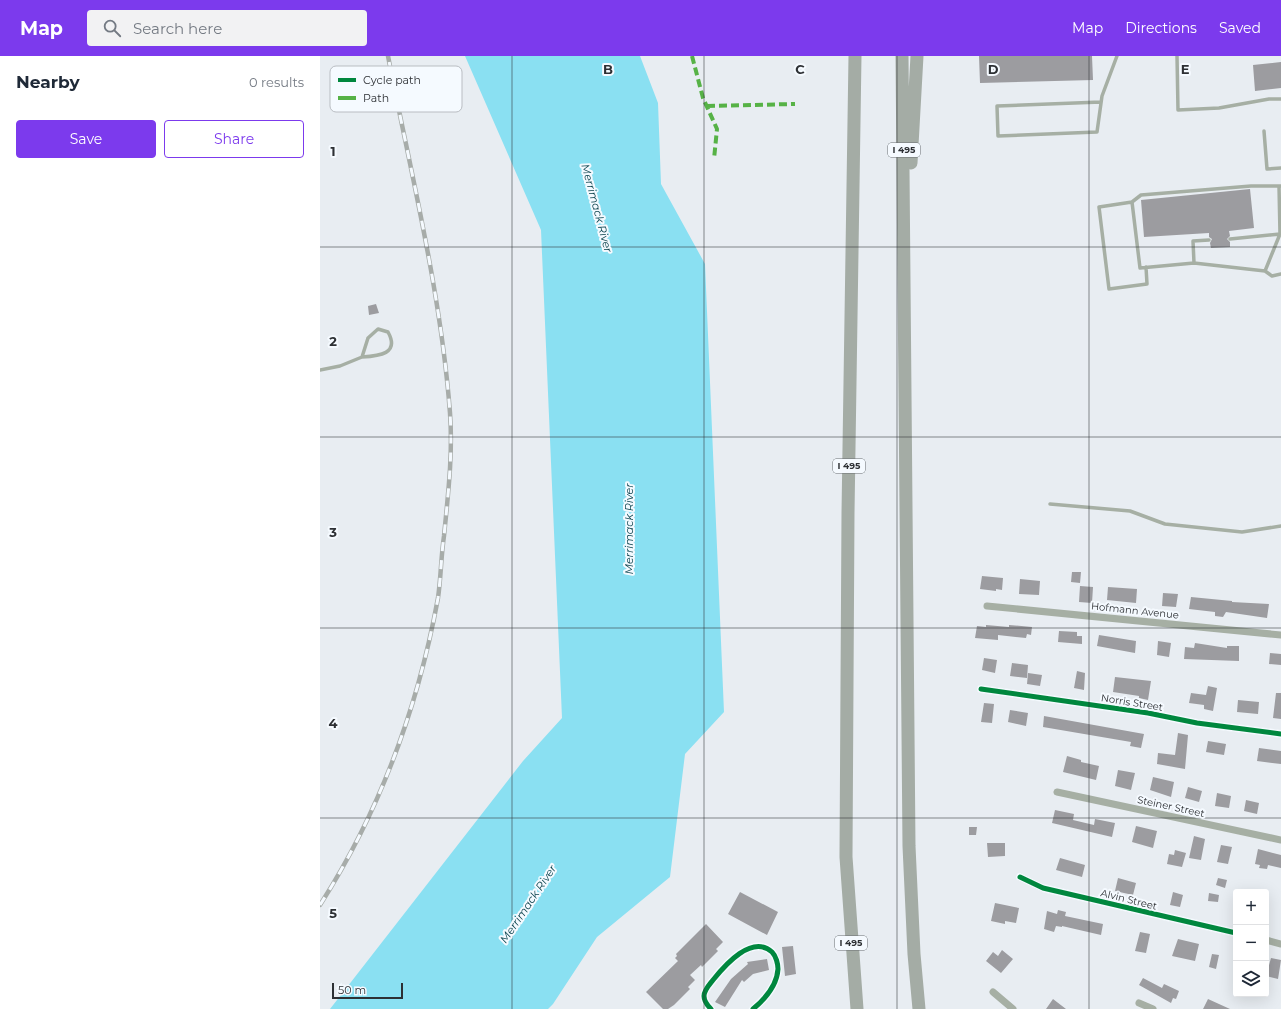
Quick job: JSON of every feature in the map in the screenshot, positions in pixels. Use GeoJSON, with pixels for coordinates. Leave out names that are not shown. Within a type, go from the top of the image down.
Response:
{"type":"FeatureCollection","features":[{"type":"Feature","properties":{"kind":"highway","name":"I 495"},"geometry":{"type":"LineString","coordinates":[[855,56],[848,529],[846,857],[857,1009]]}},
{"type":"Feature","properties":{"kind":"highway","name":"I 495"},"geometry":{"type":"LineString","coordinates":[[902,56],[905,244],[904,319],[909,846],[914,954],[919,1009]]}},
{"type":"Feature","properties":{"kind":"highway"},"geometry":{"type":"LineString","coordinates":[[905,244],[915,121],[917,56]]}},
{"type":"Feature","properties":{"kind":"street","name":"Hofmann Avenue"},"geometry":{"type":"LineString","coordinates":[[988,606],[1281,635]]}},
{"type":"Feature","properties":{"kind":"street","name":"Norris Street"},"geometry":{"type":"LineString","coordinates":[[981,689],[1148,713],[1197,723],[1281,734]]}},
{"type":"Feature","properties":{"kind":"street","name":"Steiner Street"},"geometry":{"type":"LineString","coordinates":[[1057,792],[1281,840]]}},
{"type":"Feature","properties":{"kind":"street","name":"Alvin Street"},"geometry":{"type":"LineString","coordinates":[[1020,877],[1043,888],[1233,932]]}},
{"type":"Feature","properties":{"kind":"street"},"geometry":{"type":"LineString","coordinates":[[1269,941],[1281,944]]}},
{"type":"Feature","properties":{"kind":"street"},"geometry":{"type":"LineString","coordinates":[[711,1009],[704,996],[707,989],[718,974],[734,958],[746,950],[758,946],[767,948],[775,955],[778,966],[778,976],[766,997],[753,1009]]}},
{"type":"Feature","properties":{"kind":"street"},"geometry":{"type":"LineString","coordinates":[[993,992],[1013,1009]]}},
{"type":"Feature","properties":{"kind":"street"},"geometry":{"type":"LineString","coordinates":[[1139,1003],[1153,1009]]}},
{"type":"Feature","properties":{"kind":"lane"},"geometry":{"type":"LineString","coordinates":[[1101,102],[997,106],[998,136],[1097,132],[1101,102],[1117,56]]}},
{"type":"Feature","properties":{"kind":"lane"},"geometry":{"type":"LineString","coordinates":[[1178,56],[1178,110],[1219,108],[1281,99]]}},
{"type":"Feature","properties":{"kind":"lane"},"geometry":{"type":"LineString","coordinates":[[1264,131],[1267,169],[1281,168]]}},
{"type":"Feature","properties":{"kind":"lane"},"geometry":{"type":"LineString","coordinates":[[1146,267],[1147,284],[1109,289],[1099,207],[1132,202],[1141,195],[1251,186],[1280,186],[1281,234],[1265,271]]}},
{"type":"Feature","properties":{"kind":"lane"},"geometry":{"type":"LineString","coordinates":[[1132,202],[1140,268],[1194,263],[1265,271],[1272,276],[1281,274]]}},
{"type":"Feature","properties":{"kind":"lane"},"geometry":{"type":"LineString","coordinates":[[1230,239],[1281,234]]}},
{"type":"Feature","properties":{"kind":"lane"},"geometry":{"type":"LineString","coordinates":[[1194,263],[1193,241],[1210,240]]}},
{"type":"Feature","properties":{"kind":"lane"},"geometry":{"type":"LineString","coordinates":[[320,370],[340,366],[362,357],[382,355],[388,352],[391,345],[391,338],[388,332],[378,328],[370,334],[362,357]]}},
{"type":"Feature","properties":{"kind":"lane"},"geometry":{"type":"LineString","coordinates":[[1050,504],[1130,511],[1165,524],[1242,532],[1281,526]]}},
{"type":"Feature","properties":{"kind":"water","name":"Merrimack River"},"geometry":{"type":"Polygon","coordinates":[[[465,56],[640,56],[658,103],[661,184],[705,264],[724,712],[685,754],[670,877],[597,937],[553,1004],[548,1009],[330,1009],[523,761],[562,718],[541,230],[465,56]]]}},
{"type":"Feature","properties":{"kind":"building"},"geometry":{"type":"Polygon","coordinates":[[[979,56],[1092,56],[1093,80],[980,83],[979,56]]]}},
{"type":"Feature","properties":{"kind":"building"},"geometry":{"type":"Polygon","coordinates":[[[1281,62],[1281,88],[1255,91],[1253,65],[1281,62]]]}},
{"type":"Feature","properties":{"kind":"building"},"geometry":{"type":"Polygon","coordinates":[[[1250,189],[1254,228],[1229,231],[1230,236],[1227,239],[1230,242],[1230,247],[1211,248],[1210,243],[1212,239],[1209,237],[1209,233],[1144,237],[1141,200],[1250,189]]]}},
{"type":"Feature","properties":{"kind":"building"},"geometry":{"type":"Polygon","coordinates":[[[376,304],[379,313],[369,315],[368,306],[376,304]]]}},
{"type":"Feature","properties":{"kind":"building"},"geometry":{"type":"Polygon","coordinates":[[[1072,572],[1081,572],[1080,583],[1071,582],[1072,572]]]}},
{"type":"Feature","properties":{"kind":"building"},"geometry":{"type":"Polygon","coordinates":[[[982,576],[1003,578],[1002,590],[996,589],[996,591],[980,589],[982,576]]]}},
{"type":"Feature","properties":{"kind":"building"},"geometry":{"type":"Polygon","coordinates":[[[1020,579],[1040,581],[1039,595],[1019,594],[1020,579]]]}},
{"type":"Feature","properties":{"kind":"building"},"geometry":{"type":"Polygon","coordinates":[[[1080,586],[1093,587],[1092,603],[1079,602],[1080,586]]]}},
{"type":"Feature","properties":{"kind":"building"},"geometry":{"type":"Polygon","coordinates":[[[1108,587],[1137,589],[1136,603],[1107,600],[1108,587]]]}},
{"type":"Feature","properties":{"kind":"building"},"geometry":{"type":"Polygon","coordinates":[[[1163,593],[1178,594],[1176,607],[1162,606],[1163,593]]]}},
{"type":"Feature","properties":{"kind":"building"},"geometry":{"type":"Polygon","coordinates":[[[1191,597],[1232,602],[1269,604],[1267,618],[1226,612],[1223,617],[1215,616],[1215,612],[1189,609],[1191,597]]]}},
{"type":"Feature","properties":{"kind":"building"},"geometry":{"type":"Polygon","coordinates":[[[986,625],[1032,627],[1031,635],[1027,634],[1026,638],[998,635],[998,640],[975,638],[977,626],[986,627],[986,625]]]}},
{"type":"Feature","properties":{"kind":"building"},"geometry":{"type":"Polygon","coordinates":[[[1059,631],[1077,632],[1077,636],[1082,636],[1082,644],[1058,642],[1059,631]]]}},
{"type":"Feature","properties":{"kind":"building"},"geometry":{"type":"Polygon","coordinates":[[[1099,635],[1136,641],[1135,653],[1097,646],[1099,635]]]}},
{"type":"Feature","properties":{"kind":"building"},"geometry":{"type":"Polygon","coordinates":[[[1158,641],[1171,643],[1169,657],[1157,655],[1158,641]]]}},
{"type":"Feature","properties":{"kind":"building"},"geometry":{"type":"Polygon","coordinates":[[[1195,643],[1227,648],[1227,646],[1239,646],[1239,661],[1184,659],[1185,647],[1194,648],[1195,643]]]}},
{"type":"Feature","properties":{"kind":"building"},"geometry":{"type":"Polygon","coordinates":[[[1270,653],[1281,654],[1281,665],[1269,664],[1270,653]]]}},
{"type":"Feature","properties":{"kind":"building"},"geometry":{"type":"Polygon","coordinates":[[[984,658],[997,660],[995,673],[982,670],[984,658]]]}},
{"type":"Feature","properties":{"kind":"building"},"geometry":{"type":"Polygon","coordinates":[[[1012,663],[1028,665],[1027,678],[1010,676],[1012,663]]]}},
{"type":"Feature","properties":{"kind":"building"},"geometry":{"type":"Polygon","coordinates":[[[1077,671],[1085,673],[1084,690],[1074,688],[1077,671]]]}},
{"type":"Feature","properties":{"kind":"building"},"geometry":{"type":"Polygon","coordinates":[[[1028,673],[1042,675],[1040,686],[1027,684],[1028,673]]]}},
{"type":"Feature","properties":{"kind":"building"},"geometry":{"type":"Polygon","coordinates":[[[1115,677],[1151,681],[1148,700],[1139,698],[1139,696],[1113,692],[1115,677]]]}},
{"type":"Feature","properties":{"kind":"building"},"geometry":{"type":"Polygon","coordinates":[[[1208,686],[1217,688],[1213,711],[1204,709],[1204,705],[1189,703],[1191,693],[1206,695],[1208,686]]]}},
{"type":"Feature","properties":{"kind":"building"},"geometry":{"type":"Polygon","coordinates":[[[1276,693],[1281,693],[1281,719],[1273,718],[1276,693]]]}},
{"type":"Feature","properties":{"kind":"building"},"geometry":{"type":"Polygon","coordinates":[[[1238,700],[1259,702],[1258,714],[1237,712],[1238,700]]]}},
{"type":"Feature","properties":{"kind":"building"},"geometry":{"type":"Polygon","coordinates":[[[984,703],[994,704],[992,723],[981,722],[984,703]]]}},
{"type":"Feature","properties":{"kind":"building"},"geometry":{"type":"Polygon","coordinates":[[[1010,710],[1028,713],[1026,726],[1008,722],[1010,710]]]}},
{"type":"Feature","properties":{"kind":"building"},"geometry":{"type":"Polygon","coordinates":[[[1044,716],[1144,734],[1141,748],[1130,746],[1131,742],[1043,727],[1044,716]]]}},
{"type":"Feature","properties":{"kind":"building"},"geometry":{"type":"Polygon","coordinates":[[[1178,733],[1188,735],[1185,769],[1157,764],[1158,753],[1175,755],[1178,733]]]}},
{"type":"Feature","properties":{"kind":"building"},"geometry":{"type":"Polygon","coordinates":[[[1208,741],[1226,744],[1224,755],[1206,752],[1208,741]]]}},
{"type":"Feature","properties":{"kind":"building"},"geometry":{"type":"Polygon","coordinates":[[[1259,748],[1281,751],[1281,764],[1257,761],[1259,748]]]}},
{"type":"Feature","properties":{"kind":"building"},"geometry":{"type":"Polygon","coordinates":[[[1067,756],[1081,760],[1081,762],[1099,766],[1096,780],[1063,772],[1067,756]]]}},
{"type":"Feature","properties":{"kind":"building"},"geometry":{"type":"Polygon","coordinates":[[[1118,770],[1135,773],[1131,790],[1115,786],[1118,770]]]}},
{"type":"Feature","properties":{"kind":"building"},"geometry":{"type":"Polygon","coordinates":[[[1153,777],[1174,782],[1171,797],[1150,790],[1153,777]]]}},
{"type":"Feature","properties":{"kind":"building"},"geometry":{"type":"Polygon","coordinates":[[[1188,787],[1202,791],[1199,802],[1185,798],[1188,787]]]}},
{"type":"Feature","properties":{"kind":"building"},"geometry":{"type":"Polygon","coordinates":[[[1217,793],[1231,796],[1229,808],[1215,806],[1217,793]]]}},
{"type":"Feature","properties":{"kind":"building"},"geometry":{"type":"Polygon","coordinates":[[[1246,800],[1259,803],[1257,814],[1244,811],[1246,800]]]}},
{"type":"Feature","properties":{"kind":"building"},"geometry":{"type":"Polygon","coordinates":[[[1055,810],[1074,814],[1073,820],[1094,825],[1095,819],[1115,823],[1112,837],[1052,823],[1055,810]]]}},
{"type":"Feature","properties":{"kind":"building"},"geometry":{"type":"Polygon","coordinates":[[[1136,826],[1157,831],[1153,848],[1132,842],[1136,826]]]}},
{"type":"Feature","properties":{"kind":"building"},"geometry":{"type":"Polygon","coordinates":[[[969,827],[977,827],[976,835],[969,835],[969,827]]]}},
{"type":"Feature","properties":{"kind":"building"},"geometry":{"type":"Polygon","coordinates":[[[1194,836],[1205,839],[1201,860],[1189,858],[1194,836]]]}},
{"type":"Feature","properties":{"kind":"building"},"geometry":{"type":"Polygon","coordinates":[[[987,843],[1005,843],[1005,856],[988,857],[987,843]]]}},
{"type":"Feature","properties":{"kind":"building"},"geometry":{"type":"Polygon","coordinates":[[[1221,845],[1232,847],[1228,864],[1217,862],[1221,845]]]}},
{"type":"Feature","properties":{"kind":"building"},"geometry":{"type":"Polygon","coordinates":[[[1258,849],[1281,855],[1281,868],[1268,865],[1267,869],[1259,868],[1260,865],[1255,864],[1258,849]]]}},
{"type":"Feature","properties":{"kind":"building"},"geometry":{"type":"Polygon","coordinates":[[[1175,850],[1186,853],[1182,867],[1167,864],[1169,854],[1174,855],[1175,850]]]}},
{"type":"Feature","properties":{"kind":"building"},"geometry":{"type":"Polygon","coordinates":[[[1060,858],[1085,865],[1082,877],[1056,870],[1060,858]]]}},
{"type":"Feature","properties":{"kind":"building"},"geometry":{"type":"Polygon","coordinates":[[[1118,878],[1136,883],[1133,895],[1115,891],[1118,878]]]}},
{"type":"Feature","properties":{"kind":"building"},"geometry":{"type":"Polygon","coordinates":[[[1218,878],[1227,880],[1225,888],[1216,885],[1218,878]]]}},
{"type":"Feature","properties":{"kind":"building"},"geometry":{"type":"Polygon","coordinates":[[[740,892],[778,912],[767,935],[728,914],[740,892]]]}},
{"type":"Feature","properties":{"kind":"building"},"geometry":{"type":"Polygon","coordinates":[[[1173,892],[1183,895],[1180,907],[1170,905],[1173,892]]]}},
{"type":"Feature","properties":{"kind":"building"},"geometry":{"type":"Polygon","coordinates":[[[1209,893],[1219,895],[1218,902],[1208,901],[1209,893]]]}},
{"type":"Feature","properties":{"kind":"building"},"geometry":{"type":"Polygon","coordinates":[[[995,903],[1019,908],[1016,923],[1005,921],[1005,924],[991,921],[995,903]]]}},
{"type":"Feature","properties":{"kind":"building"},"geometry":{"type":"Polygon","coordinates":[[[1058,910],[1066,912],[1065,916],[1103,924],[1101,935],[1062,926],[1056,926],[1054,932],[1044,929],[1047,911],[1057,914],[1058,910]]]}},
{"type":"Feature","properties":{"kind":"building"},"geometry":{"type":"Polygon","coordinates":[[[706,924],[723,942],[716,949],[718,951],[702,967],[701,965],[690,975],[695,980],[688,987],[690,989],[674,1005],[668,1009],[663,1009],[646,992],[678,961],[675,958],[677,956],[676,954],[706,924]]]}},
{"type":"Feature","properties":{"kind":"building"},"geometry":{"type":"Polygon","coordinates":[[[1140,932],[1150,934],[1146,953],[1135,951],[1140,932]]]}},
{"type":"Feature","properties":{"kind":"building"},"geometry":{"type":"Polygon","coordinates":[[[1178,939],[1199,944],[1195,961],[1172,956],[1178,939]]]}},
{"type":"Feature","properties":{"kind":"building"},"geometry":{"type":"Polygon","coordinates":[[[793,946],[796,974],[785,976],[782,947],[793,946]]]}},
{"type":"Feature","properties":{"kind":"building"},"geometry":{"type":"Polygon","coordinates":[[[1002,950],[1013,959],[1001,973],[986,961],[993,952],[998,956],[1002,950]]]}},
{"type":"Feature","properties":{"kind":"building"},"geometry":{"type":"Polygon","coordinates":[[[1212,954],[1219,955],[1216,969],[1209,967],[1212,954]]]}},
{"type":"Feature","properties":{"kind":"building"},"geometry":{"type":"Polygon","coordinates":[[[1271,958],[1281,960],[1278,979],[1269,977],[1269,965],[1271,958]]]}},
{"type":"Feature","properties":{"kind":"building"},"geometry":{"type":"Polygon","coordinates":[[[767,959],[769,970],[753,974],[744,982],[742,980],[725,1007],[715,1002],[731,979],[748,964],[747,962],[767,959]]]}},
{"type":"Feature","properties":{"kind":"building"},"geometry":{"type":"Polygon","coordinates":[[[1143,978],[1162,988],[1164,984],[1179,991],[1176,999],[1173,998],[1171,1003],[1139,985],[1143,978]]]}},
{"type":"Feature","properties":{"kind":"building"},"geometry":{"type":"Polygon","coordinates":[[[1053,999],[1066,1009],[1046,1009],[1053,999]]]}},
{"type":"Feature","properties":{"kind":"building"},"geometry":{"type":"Polygon","coordinates":[[[1208,999],[1230,1009],[1203,1009],[1208,999]]]}},
{"type":"Feature","properties":{"kind":"railway"},"geometry":{"type":"LineString","coordinates":[[388,56],[390,66]]}},
{"type":"Feature","properties":{"kind":"railway"},"geometry":{"type":"LineString","coordinates":[[320,905],[361,833],[394,757],[420,679],[430,639],[440,582],[451,444],[450,413],[440,323],[399,112]]}},
{"type":"Feature","properties":{"kind":"marked path"},"geometry":{"type":"LineString","coordinates":[[692,56],[703,98],[717,129],[714,159]]}},
{"type":"Feature","properties":{"kind":"marked path"},"geometry":{"type":"LineString","coordinates":[[707,106],[795,104]]}},
{"type":"Feature","properties":{"kind":"cycle path"},"geometry":{"type":"LineString","coordinates":[[981,689],[1148,713],[1197,723],[1281,734]]}},
{"type":"Feature","properties":{"kind":"cycle path"},"geometry":{"type":"LineString","coordinates":[[1020,877],[1043,888],[1233,932]]}},
{"type":"Feature","properties":{"kind":"cycle path"},"geometry":{"type":"LineString","coordinates":[[711,1009],[705,1002],[704,994],[707,987],[718,974],[732,960],[748,949],[764,947],[772,952],[776,958],[778,967],[777,975],[770,991],[753,1009]]}}]}
